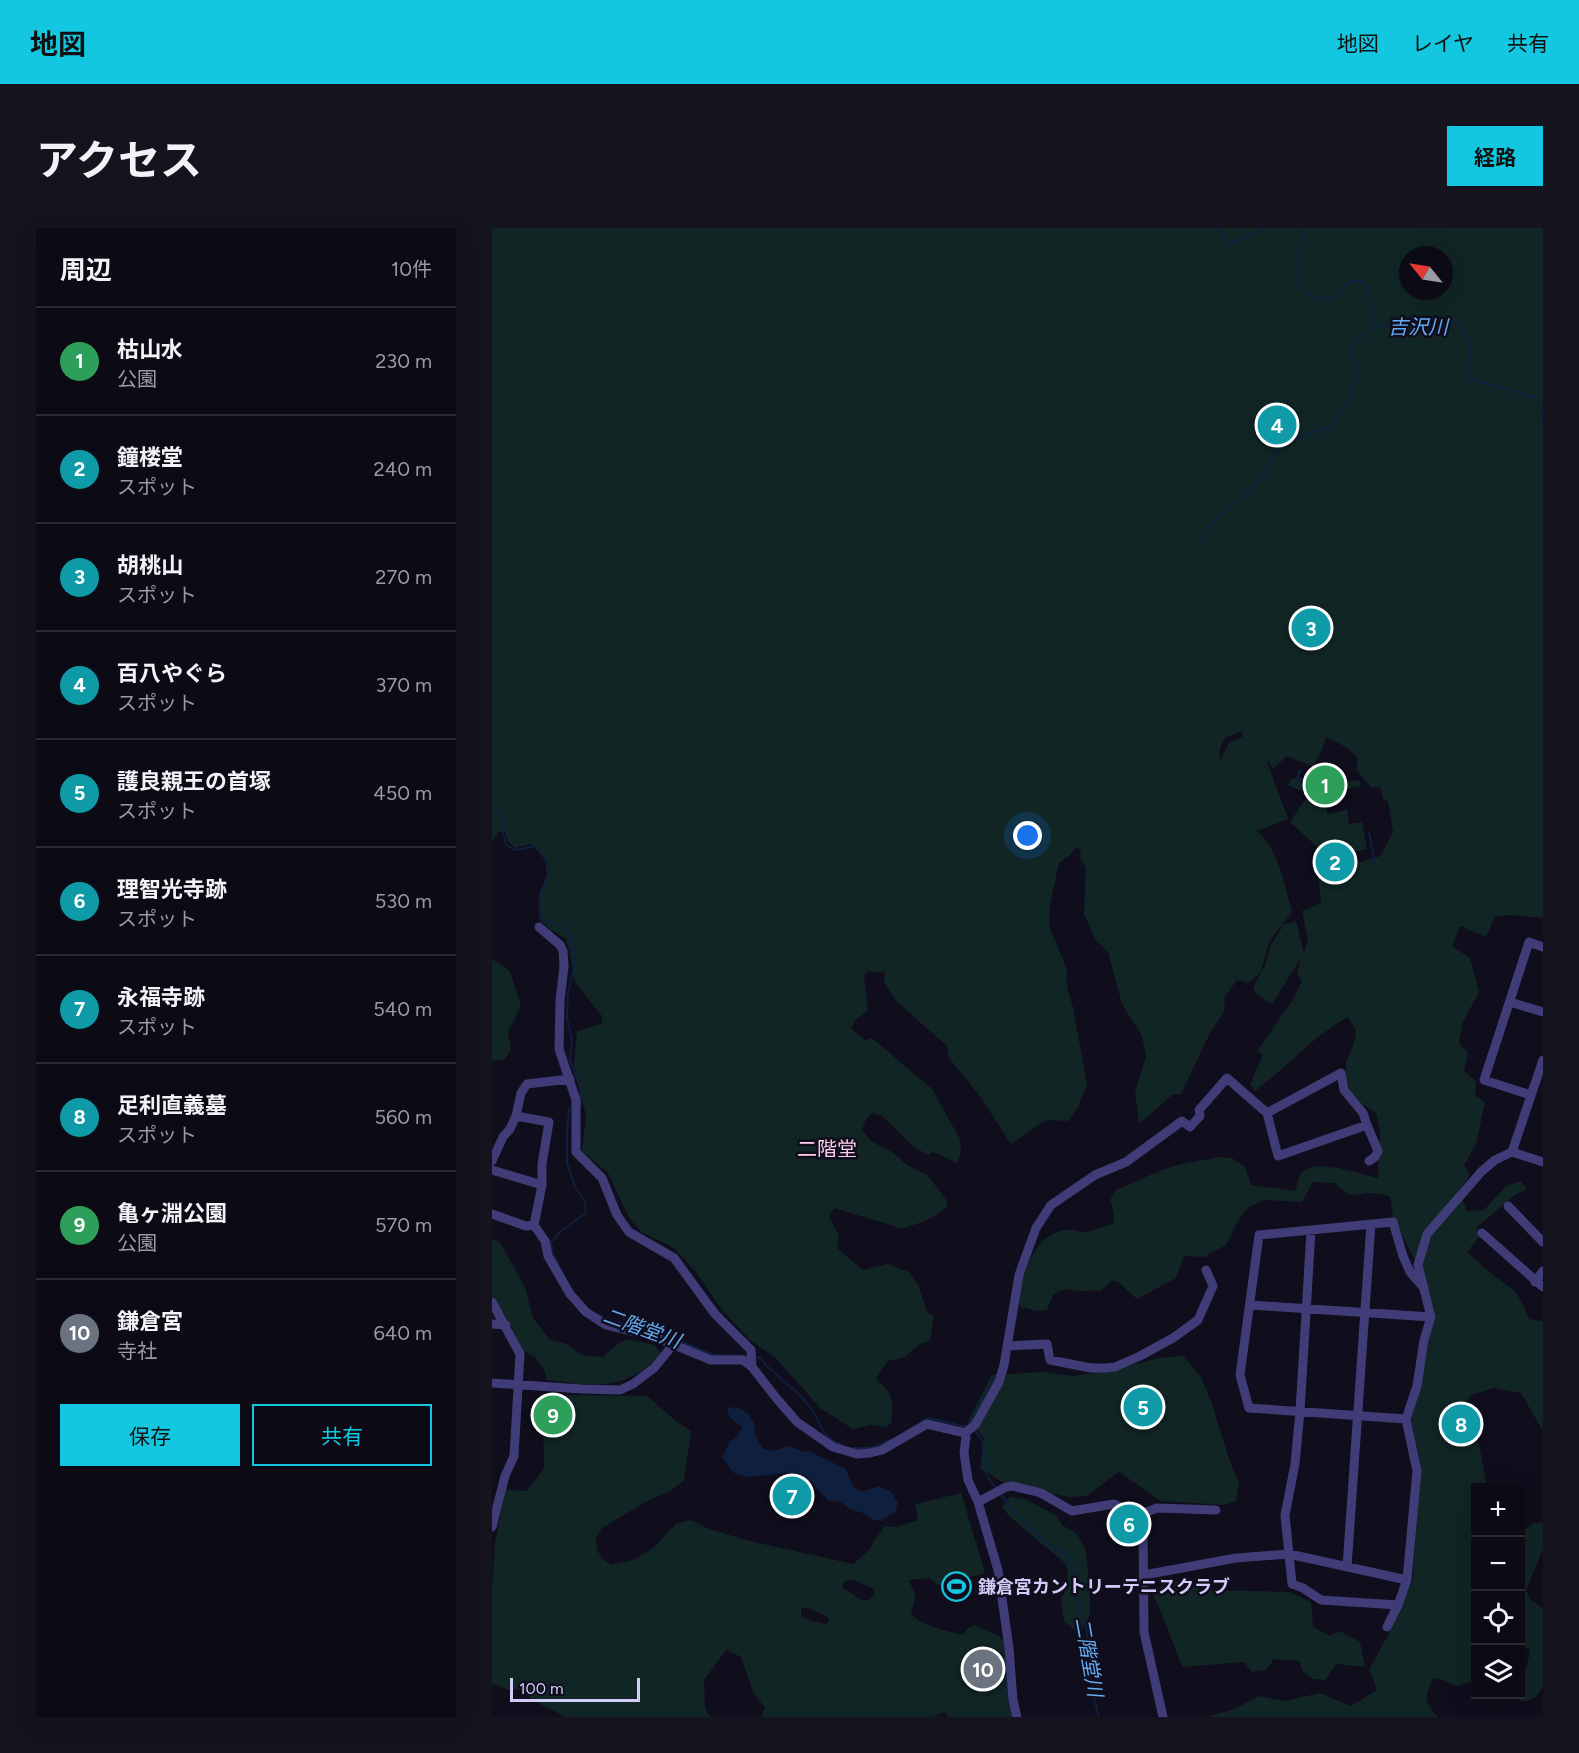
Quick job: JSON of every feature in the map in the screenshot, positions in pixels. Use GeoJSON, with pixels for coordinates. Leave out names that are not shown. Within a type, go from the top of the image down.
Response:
{"type":"FeatureCollection","features":[{"type":"Feature","properties":{"kind":"street"},"geometry":{"type":"LineString","coordinates":[[539,927],[560,945],[563,951],[559,1049],[576,1100],[576,1152],[602,1178],[617,1215],[629,1232],[674,1258],[715,1314],[751,1350],[752,1367]]}},
{"type":"Feature","properties":{"kind":"street"},"geometry":{"type":"LineString","coordinates":[[1531,1095],[1484,1080],[1529,942],[1543,947]]}},
{"type":"Feature","properties":{"kind":"street"},"geometry":{"type":"LineString","coordinates":[[1510,1002],[1543,1012]]}},
{"type":"Feature","properties":{"kind":"street"},"geometry":{"type":"LineString","coordinates":[[1512,1152],[1543,1059]]}},
{"type":"Feature","properties":{"kind":"street"},"geometry":{"type":"LineString","coordinates":[[1267,1113],[1341,1073],[1344,1090],[1363,1113],[1378,1151],[1369,1161]]}},
{"type":"Feature","properties":{"kind":"street"},"geometry":{"type":"LineString","coordinates":[[965,1433],[975,1425],[999,1382],[1018,1275],[1036,1228],[1051,1205],[1095,1175],[1126,1162],[1182,1121],[1191,1126],[1200,1116],[1199,1110],[1227,1078],[1267,1113],[1278,1156],[1367,1125]]}},
{"type":"Feature","properties":{"kind":"street"},"geometry":{"type":"LineString","coordinates":[[492,1161],[516,1116],[521,1093],[527,1084],[570,1079]]}},
{"type":"Feature","properties":{"kind":"street"},"geometry":{"type":"LineString","coordinates":[[516,1116],[549,1122],[542,1164],[537,1230]]}},
{"type":"Feature","properties":{"kind":"street"},"geometry":{"type":"LineString","coordinates":[[1387,1627],[1407,1580],[1417,1471],[1406,1419],[1417,1386],[1424,1340],[1431,1317],[1418,1265],[1427,1234],[1482,1171],[1496,1160],[1512,1152],[1543,1162]]}},
{"type":"Feature","properties":{"kind":"street"},"geometry":{"type":"LineString","coordinates":[[492,1170],[542,1185]]}},
{"type":"Feature","properties":{"kind":"street"},"geometry":{"type":"LineString","coordinates":[[1508,1206],[1543,1242]]}},
{"type":"Feature","properties":{"kind":"street"},"geometry":{"type":"LineString","coordinates":[[492,1214],[537,1230],[548,1246],[548,1256],[579,1306],[606,1325],[655,1337],[711,1360],[743,1360],[752,1367],[797,1422],[833,1447],[857,1454],[870,1453],[882,1450],[927,1424],[965,1433]]}},
{"type":"Feature","properties":{"kind":"street"},"geometry":{"type":"LineString","coordinates":[[1406,1419],[1249,1408],[1240,1375],[1259,1235],[1394,1223],[1410,1272],[1424,1288]]}},
{"type":"Feature","properties":{"kind":"street"},"geometry":{"type":"LineString","coordinates":[[1347,1567],[1371,1224]]}},
{"type":"Feature","properties":{"kind":"street"},"geometry":{"type":"LineString","coordinates":[[1311,1231],[1300,1411],[1295,1464],[1285,1515],[1292,1584],[1303,1588],[1321,1600],[1398,1605]]}},
{"type":"Feature","properties":{"kind":"street"},"geometry":{"type":"LineString","coordinates":[[1482,1233],[1539,1285],[1543,1271]]}},
{"type":"Feature","properties":{"kind":"street"},"geometry":{"type":"LineString","coordinates":[[1007,1346],[1047,1344],[1050,1360],[1090,1368],[1115,1367],[1173,1338],[1198,1320],[1213,1286],[1206,1270]]}},
{"type":"Feature","properties":{"kind":"street"},"geometry":{"type":"LineString","coordinates":[[492,1302],[520,1354],[514,1456],[505,1476],[492,1527]]}},
{"type":"Feature","properties":{"kind":"street"},"geometry":{"type":"LineString","coordinates":[[1250,1305],[1431,1317]]}},
{"type":"Feature","properties":{"kind":"street"},"geometry":{"type":"LineString","coordinates":[[492,1324],[506,1325]]}},
{"type":"Feature","properties":{"kind":"street"},"geometry":{"type":"LineString","coordinates":[[492,1383],[620,1390],[633,1384],[654,1368],[673,1345]]}},
{"type":"Feature","properties":{"kind":"street"},"geometry":{"type":"LineString","coordinates":[[965,1433],[964,1453],[968,1480],[978,1502],[998,1570],[1017,1717]]}},
{"type":"Feature","properties":{"kind":"street"},"geometry":{"type":"LineString","coordinates":[[978,1502],[1011,1486],[1041,1493],[1072,1511],[1114,1504],[1139,1515],[1157,1508],[1216,1510]]}},
{"type":"Feature","properties":{"kind":"street"},"geometry":{"type":"LineString","coordinates":[[1139,1515],[1143,1527],[1144,1632],[1162,1717]]}},
{"type":"Feature","properties":{"kind":"street"},"geometry":{"type":"LineString","coordinates":[[1144,1575],[1236,1558],[1289,1554],[1407,1580]]}},
{"type":"Feature","properties":{"kind":"green space"},"geometry":{"type":"Polygon","coordinates":[[[492,228],[1543,228],[1543,918],[1495,916],[1486,937],[1460,926],[1452,946],[1470,958],[1479,992],[1463,1022],[1459,1043],[1468,1053],[1464,1071],[1476,1081],[1475,1095],[1485,1102],[1476,1144],[1464,1165],[1470,1175],[1459,1191],[1467,1211],[1484,1210],[1506,1186],[1521,1181],[1527,1189],[1516,1194],[1477,1227],[1479,1237],[1467,1252],[1516,1292],[1529,1319],[1543,1321],[1543,1431],[1521,1393],[1494,1388],[1471,1395],[1463,1407],[1478,1439],[1486,1483],[1471,1483],[1471,1682],[1456,1686],[1433,1678],[1427,1699],[1438,1717],[1206,1717],[1235,1709],[1258,1696],[1285,1701],[1320,1693],[1351,1706],[1377,1690],[1369,1669],[1388,1635],[1413,1580],[1420,1463],[1411,1419],[1435,1319],[1433,1304],[1423,1277],[1393,1216],[1390,1196],[1371,1193],[1351,1195],[1335,1183],[1313,1182],[1302,1202],[1263,1200],[1249,1207],[1238,1220],[1226,1245],[1204,1257],[1184,1256],[1176,1278],[1137,1299],[1118,1282],[1111,1281],[1101,1291],[1058,1292],[1053,1295],[1047,1310],[1038,1311],[1020,1307],[1018,1297],[1035,1251],[1050,1235],[1065,1230],[1081,1232],[1099,1229],[1114,1223],[1110,1200],[1116,1190],[1177,1165],[1219,1157],[1232,1158],[1245,1167],[1251,1185],[1295,1191],[1301,1174],[1307,1169],[1316,1167],[1338,1168],[1378,1178],[1380,1131],[1376,1113],[1352,1098],[1346,1079],[1346,1062],[1356,1031],[1348,1017],[1311,1043],[1255,1091],[1250,1084],[1263,1055],[1257,1051],[1292,1001],[1302,981],[1297,973],[1301,958],[1272,1004],[1257,995],[1253,987],[1265,966],[1271,945],[1284,924],[1296,921],[1304,953],[1308,941],[1302,911],[1321,903],[1318,861],[1324,859],[1330,868],[1380,856],[1393,832],[1388,801],[1383,799],[1380,787],[1371,787],[1356,770],[1358,758],[1346,747],[1326,737],[1313,767],[1287,756],[1273,769],[1265,756],[1288,819],[1257,831],[1275,857],[1284,880],[1292,912],[1269,942],[1261,972],[1248,983],[1237,980],[1224,998],[1225,1010],[1210,1033],[1181,1094],[1172,1095],[1139,1124],[1135,1092],[1146,1057],[1142,1036],[1122,1004],[1108,952],[1096,940],[1084,914],[1086,868],[1080,857],[1081,850],[1076,847],[1059,863],[1050,905],[1049,926],[1067,969],[1068,991],[1087,1085],[1078,1107],[1068,1121],[1046,1120],[1011,1144],[979,1095],[949,1058],[947,1046],[896,1001],[884,982],[885,973],[867,971],[864,977],[868,1010],[855,1021],[851,1028],[865,1040],[872,1038],[932,1089],[960,1139],[961,1153],[957,1163],[933,1152],[927,1155],[912,1145],[882,1116],[872,1113],[866,1119],[862,1130],[871,1141],[892,1152],[907,1165],[927,1175],[945,1198],[948,1206],[925,1221],[899,1229],[834,1208],[829,1216],[839,1236],[837,1248],[863,1270],[887,1264],[909,1272],[919,1287],[927,1313],[934,1316],[930,1341],[920,1344],[905,1357],[888,1361],[876,1378],[889,1393],[892,1402],[891,1423],[885,1427],[871,1425],[853,1429],[820,1408],[776,1358],[750,1340],[722,1310],[695,1271],[673,1247],[641,1232],[629,1218],[608,1173],[582,1151],[586,1116],[574,1064],[577,1031],[602,1024],[602,1016],[574,981],[566,938],[551,930],[541,921],[539,894],[547,874],[545,860],[532,844],[515,848],[507,840],[505,831],[499,832],[492,842],[492,228]],[[1242,731],[1225,738],[1220,748],[1219,762],[1229,743],[1242,737],[1242,731]]]}},
{"type":"Feature","properties":{"kind":"green space"},"geometry":{"type":"Polygon","coordinates":[[[1320,777],[1341,782],[1360,780],[1361,786],[1315,793],[1288,785],[1292,778],[1320,777]]]}},
{"type":"Feature","properties":{"kind":"green space"},"geometry":{"type":"Polygon","coordinates":[[[1317,796],[1326,803],[1327,814],[1347,810],[1349,824],[1362,822],[1367,849],[1328,857],[1290,822],[1304,801],[1317,796]]]}},
{"type":"Feature","properties":{"kind":"green space"},"geometry":{"type":"Polygon","coordinates":[[[492,959],[510,971],[521,1006],[508,1032],[511,1049],[505,1059],[492,1061],[492,959]]]}},
{"type":"Feature","properties":{"kind":"green space"},"geometry":{"type":"Polygon","coordinates":[[[492,1238],[501,1244],[525,1287],[533,1318],[550,1340],[567,1344],[581,1355],[603,1357],[627,1339],[655,1345],[661,1354],[635,1375],[622,1381],[608,1384],[580,1384],[547,1380],[544,1369],[535,1357],[522,1350],[510,1324],[492,1296],[492,1238]]]}},
{"type":"Feature","properties":{"kind":"green space"},"geometry":{"type":"Polygon","coordinates":[[[1183,1356],[1201,1377],[1212,1404],[1230,1462],[1239,1482],[1236,1501],[1224,1505],[1161,1501],[1119,1472],[1086,1496],[1069,1497],[1029,1486],[1002,1482],[980,1468],[984,1438],[969,1419],[992,1375],[1043,1372],[1073,1376],[1160,1358],[1183,1356]]]}},
{"type":"Feature","properties":{"kind":"green space"},"geometry":{"type":"Polygon","coordinates":[[[572,1395],[647,1396],[691,1431],[684,1481],[669,1492],[651,1499],[602,1528],[596,1538],[597,1550],[602,1558],[611,1565],[633,1560],[652,1549],[676,1524],[691,1520],[709,1529],[750,1541],[853,1564],[869,1550],[885,1526],[896,1527],[918,1520],[915,1504],[961,1493],[985,1573],[937,1585],[930,1578],[908,1580],[915,1597],[911,1614],[928,1625],[942,1630],[963,1635],[969,1627],[975,1625],[999,1636],[1007,1645],[1006,1681],[1015,1717],[949,1717],[944,1712],[933,1717],[761,1717],[765,1708],[753,1692],[741,1657],[726,1650],[704,1680],[705,1709],[710,1717],[566,1717],[530,1699],[528,1690],[509,1690],[492,1685],[492,1589],[495,1542],[506,1490],[527,1491],[544,1468],[543,1407],[553,1399],[572,1395]],[[854,1580],[844,1581],[842,1587],[861,1600],[869,1600],[874,1595],[874,1589],[854,1580]],[[801,1608],[801,1616],[808,1620],[826,1624],[829,1621],[828,1617],[808,1608],[801,1608]]]}},
{"type":"Feature","properties":{"kind":"green space"},"geometry":{"type":"Polygon","coordinates":[[[1010,1497],[1025,1499],[1057,1516],[1062,1525],[1077,1534],[1085,1548],[1090,1613],[1087,1622],[1080,1630],[1075,1631],[1064,1621],[1061,1599],[1069,1584],[1066,1564],[1009,1516],[1002,1507],[1010,1497]]]}},
{"type":"Feature","properties":{"kind":"green space"},"geometry":{"type":"Polygon","coordinates":[[[1543,1522],[1543,1549],[1526,1590],[1530,1599],[1543,1609],[1543,1686],[1535,1698],[1521,1701],[1520,1699],[1525,1699],[1525,1672],[1529,1654],[1529,1648],[1525,1648],[1525,1529],[1534,1523],[1543,1522]]]}},
{"type":"Feature","properties":{"kind":"green space"},"geometry":{"type":"Polygon","coordinates":[[[1175,1581],[1204,1590],[1290,1592],[1311,1602],[1313,1627],[1330,1636],[1340,1631],[1360,1642],[1365,1667],[1336,1664],[1326,1680],[1313,1679],[1303,1672],[1299,1661],[1274,1659],[1266,1670],[1252,1672],[1244,1662],[1182,1667],[1153,1595],[1162,1586],[1175,1581]]]}},
{"type":"Feature","properties":{"kind":"water"},"geometry":{"type":"Polygon","coordinates":[[[1299,769],[1302,770],[1298,779],[1315,776],[1326,783],[1324,789],[1295,781],[1299,769]]]}},
{"type":"Feature","properties":{"kind":"water"},"geometry":{"type":"Polygon","coordinates":[[[737,1407],[748,1414],[755,1424],[754,1432],[762,1448],[774,1450],[787,1446],[805,1452],[809,1451],[846,1469],[851,1482],[860,1491],[878,1486],[890,1491],[898,1502],[896,1511],[881,1521],[874,1520],[863,1513],[849,1509],[841,1502],[828,1500],[809,1480],[788,1473],[749,1477],[734,1473],[722,1457],[729,1443],[739,1434],[742,1427],[727,1412],[728,1408],[737,1407]]]}},
{"type":"Feature","properties":{"kind":"waterway","name":"吉沢川"},"geometry":{"type":"LineString","coordinates":[[1217,228],[1229,244],[1269,228]]}},
{"type":"Feature","properties":{"kind":"waterway","name":"吉沢川"},"geometry":{"type":"LineString","coordinates":[[1298,228],[1303,234],[1298,272],[1299,282],[1303,289],[1309,295],[1318,298],[1337,298],[1347,283],[1358,280],[1369,286],[1371,328]]}},
{"type":"Feature","properties":{"kind":"waterway","name":"吉沢川"},"geometry":{"type":"LineString","coordinates":[[1371,328],[1413,323],[1423,327],[1444,322],[1456,325],[1464,333],[1472,351],[1467,368],[1470,379],[1534,397],[1541,403],[1543,427]]}},
{"type":"Feature","properties":{"kind":"waterway"},"geometry":{"type":"LineString","coordinates":[[1202,540],[1207,527],[1261,480],[1280,447],[1333,424],[1344,410],[1358,377],[1356,364],[1351,356],[1351,346],[1371,328]]}},
{"type":"Feature","properties":{"kind":"waterway","name":"二階堂川"},"geometry":{"type":"LineString","coordinates":[[492,801],[502,814],[506,845],[515,850],[536,846],[544,856],[550,870],[540,898],[540,918],[569,931],[575,965],[568,992],[567,1017],[572,1042],[570,1060],[580,1087],[581,1105],[579,1105]]}},
{"type":"Feature","properties":{"kind":"waterway"},"geometry":{"type":"LineString","coordinates":[[1369,832],[1375,866]]}},
{"type":"Feature","properties":{"kind":"waterway","name":"二階堂川"},"geometry":{"type":"LineString","coordinates":[[551,1243],[560,1232],[586,1213],[585,1201],[575,1187],[567,1163],[569,1109],[574,1108]]}},
{"type":"Feature","properties":{"kind":"waterway","name":"二階堂川"},"geometry":{"type":"LineString","coordinates":[[548,1239],[565,1277]]}},
{"type":"Feature","properties":{"kind":"waterway","name":"二階堂川"},"geometry":{"type":"LineString","coordinates":[[595,1313],[607,1319],[660,1333],[714,1355],[750,1356]]}},
{"type":"Feature","properties":{"kind":"waterway","name":"二階堂川"},"geometry":{"type":"LineString","coordinates":[[756,1357],[760,1358],[810,1407],[825,1434],[842,1445]]}},
{"type":"Feature","properties":{"kind":"waterway","name":"二階堂川"},"geometry":{"type":"LineString","coordinates":[[967,1427],[997,1374]]}},
{"type":"Feature","properties":{"kind":"waterway","name":"二階堂川"},"geometry":{"type":"LineString","coordinates":[[903,1433],[928,1418],[967,1427]]}},
{"type":"Feature","properties":{"kind":"waterway","name":"二階堂川"},"geometry":{"type":"LineString","coordinates":[[975,1431],[982,1439],[986,1474],[997,1490]]}},
{"type":"Feature","properties":{"kind":"waterway","name":"二階堂川"},"geometry":{"type":"LineString","coordinates":[[853,1448],[870,1448],[890,1440]]}},
{"type":"Feature","properties":{"kind":"waterway","name":"二階堂川"},"geometry":{"type":"LineString","coordinates":[[1001,1495],[1029,1528],[1068,1558],[1076,1573],[1073,1590],[1086,1625],[1092,1690],[1099,1717]]}},
{"type":"Feature","properties":{"kind":"waterway"},"geometry":{"type":"LineString","coordinates":[[1006,1674],[1012,1717]]}},
{"type":"Feature","properties":{"kind":"place","name":"百八やぐら"},"geometry":{"type":"Point","coordinates":[1277,425]}},
{"type":"Feature","properties":{"kind":"place","name":"胡桃山"},"geometry":{"type":"Point","coordinates":[1311,628]}},
{"type":"Feature","properties":{"kind":"place","name":"枯山水"},"geometry":{"type":"Point","coordinates":[1325,785]}},
{"type":"Feature","properties":{"kind":"place","name":"鐘楼堂"},"geometry":{"type":"Point","coordinates":[1335,862]}},
{"type":"Feature","properties":{"kind":"place","name":"護良親王の首塚"},"geometry":{"type":"Point","coordinates":[1143,1407]}},
{"type":"Feature","properties":{"kind":"place","name":"亀ヶ淵公園"},"geometry":{"type":"Point","coordinates":[553,1415]}},
{"type":"Feature","properties":{"kind":"place","name":"足利直義墓"},"geometry":{"type":"Point","coordinates":[1461,1424]}},
{"type":"Feature","properties":{"kind":"place","name":"永福寺跡"},"geometry":{"type":"Point","coordinates":[792,1496]}},
{"type":"Feature","properties":{"kind":"place","name":"理智光寺跡"},"geometry":{"type":"Point","coordinates":[1129,1524]}},
{"type":"Feature","properties":{"kind":"place","name":"鎌倉宮カントリーテニスクラブ"},"geometry":{"type":"Point","coordinates":[957,1587]}},
{"type":"Feature","properties":{"kind":"place","name":"鎌倉宮"},"geometry":{"type":"Point","coordinates":[983,1669]}},
{"type":"Feature","properties":{"kind":"district","name":"二階堂"},"geometry":{"type":"Point","coordinates":[827,1149]}}]}
